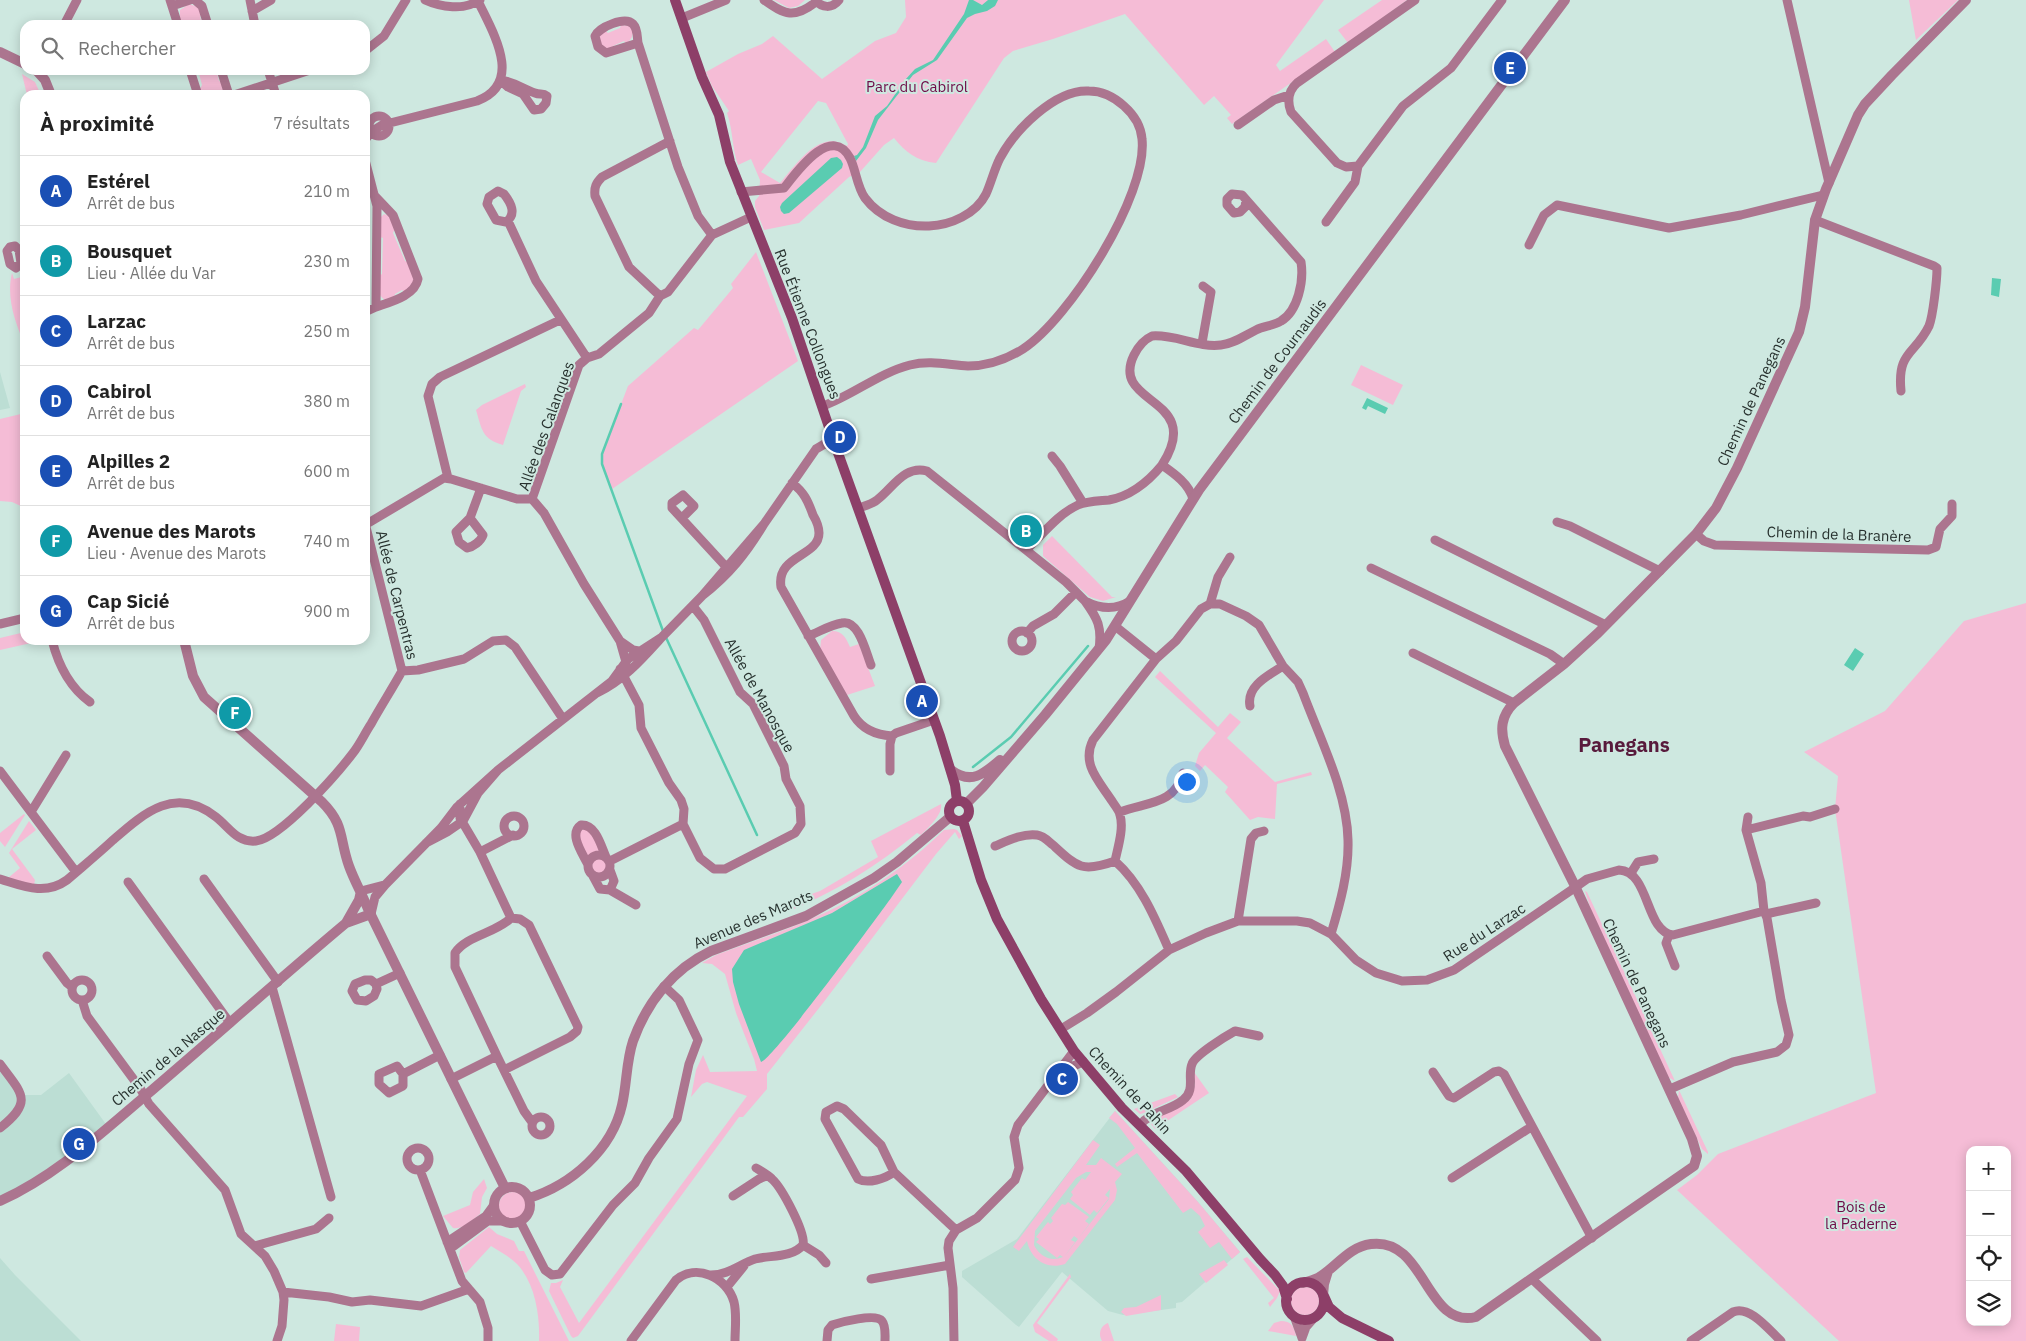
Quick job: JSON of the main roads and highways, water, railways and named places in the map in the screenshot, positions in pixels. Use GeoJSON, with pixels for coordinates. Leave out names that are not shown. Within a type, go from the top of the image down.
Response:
{"type":"FeatureCollection","features":[{"type":"Feature","properties":{"kind":"main road","name":"Rue Étienne Collongues"},"geometry":{"type":"LineString","coordinates":[[675,0],[702,77],[717,108],[730,162],[792,318],[833,439],[934,720],[961,802]]}},
{"type":"Feature","properties":{"kind":"main road"},"geometry":{"type":"LineString","coordinates":[[961,802],[969,813],[963,820],[956,821],[950,817],[949,807],[961,802]]}},
{"type":"Feature","properties":{"kind":"main road","name":"Chemin de Pahin"},"geometry":{"type":"LineString","coordinates":[[963,820],[981,880],[997,919],[1041,999],[1074,1051],[1140,1125],[1186,1171],[1260,1259],[1275,1274],[1283,1286],[1287,1299]]}},
{"type":"Feature","properties":{"kind":"main road","name":"Chemin de Pahin"},"geometry":{"type":"LineString","coordinates":[[1275,1274],[1303,1283]]}},
{"type":"Feature","properties":{"kind":"main road"},"geometry":{"type":"LineString","coordinates":[[1342,1318],[1326,1315],[1302,1320],[1294,1316],[1288,1309],[1287,1299],[1293,1287],[1303,1283],[1316,1286],[1329,1307],[1342,1318],[1389,1341]]}},
{"type":"Feature","properties":{"kind":"main road"},"geometry":{"type":"LineString","coordinates":[[1315,1318],[1323,1307],[1323,1295]]}},
{"type":"Feature","properties":{"kind":"waterway"},"geometry":{"type":"LineString","coordinates":[[621,404],[602,454],[602,464],[663,631],[757,835]]}},
{"type":"Feature","properties":{"kind":"waterway"},"geometry":{"type":"LineString","coordinates":[[973,767],[1011,737],[1088,646]]}},
{"type":"Feature","properties":{"kind":"place","name":"Alpilles 2"},"geometry":{"type":"Point","coordinates":[1510,68]}},
{"type":"Feature","properties":{"kind":"place","name":"Cabirol"},"geometry":{"type":"Point","coordinates":[840,437]}},
{"type":"Feature","properties":{"kind":"place","name":"Bousquet"},"geometry":{"type":"Point","coordinates":[1026,531]}},
{"type":"Feature","properties":{"kind":"place","name":"Estérel"},"geometry":{"type":"Point","coordinates":[922,701]}},
{"type":"Feature","properties":{"kind":"place","name":"Avenue des Marots"},"geometry":{"type":"Point","coordinates":[235,713]}},
{"type":"Feature","properties":{"kind":"place","name":"Larzac"},"geometry":{"type":"Point","coordinates":[1062,1079]}},
{"type":"Feature","properties":{"kind":"place","name":"Cap Sicié"},"geometry":{"type":"Point","coordinates":[79,1144]}},
{"type":"Feature","properties":{"kind":"district","name":"Panegans"},"geometry":{"type":"Point","coordinates":[1624,744]}},
{"type":"Feature","properties":{"kind":"park label","name":"Parc du Cabirol"},"geometry":{"type":"Point","coordinates":[917,86]}},
{"type":"Feature","properties":{"kind":"park label","name":"Bois de la Paderne"},"geometry":{"type":"Point","coordinates":[1861,1214]}}]}
